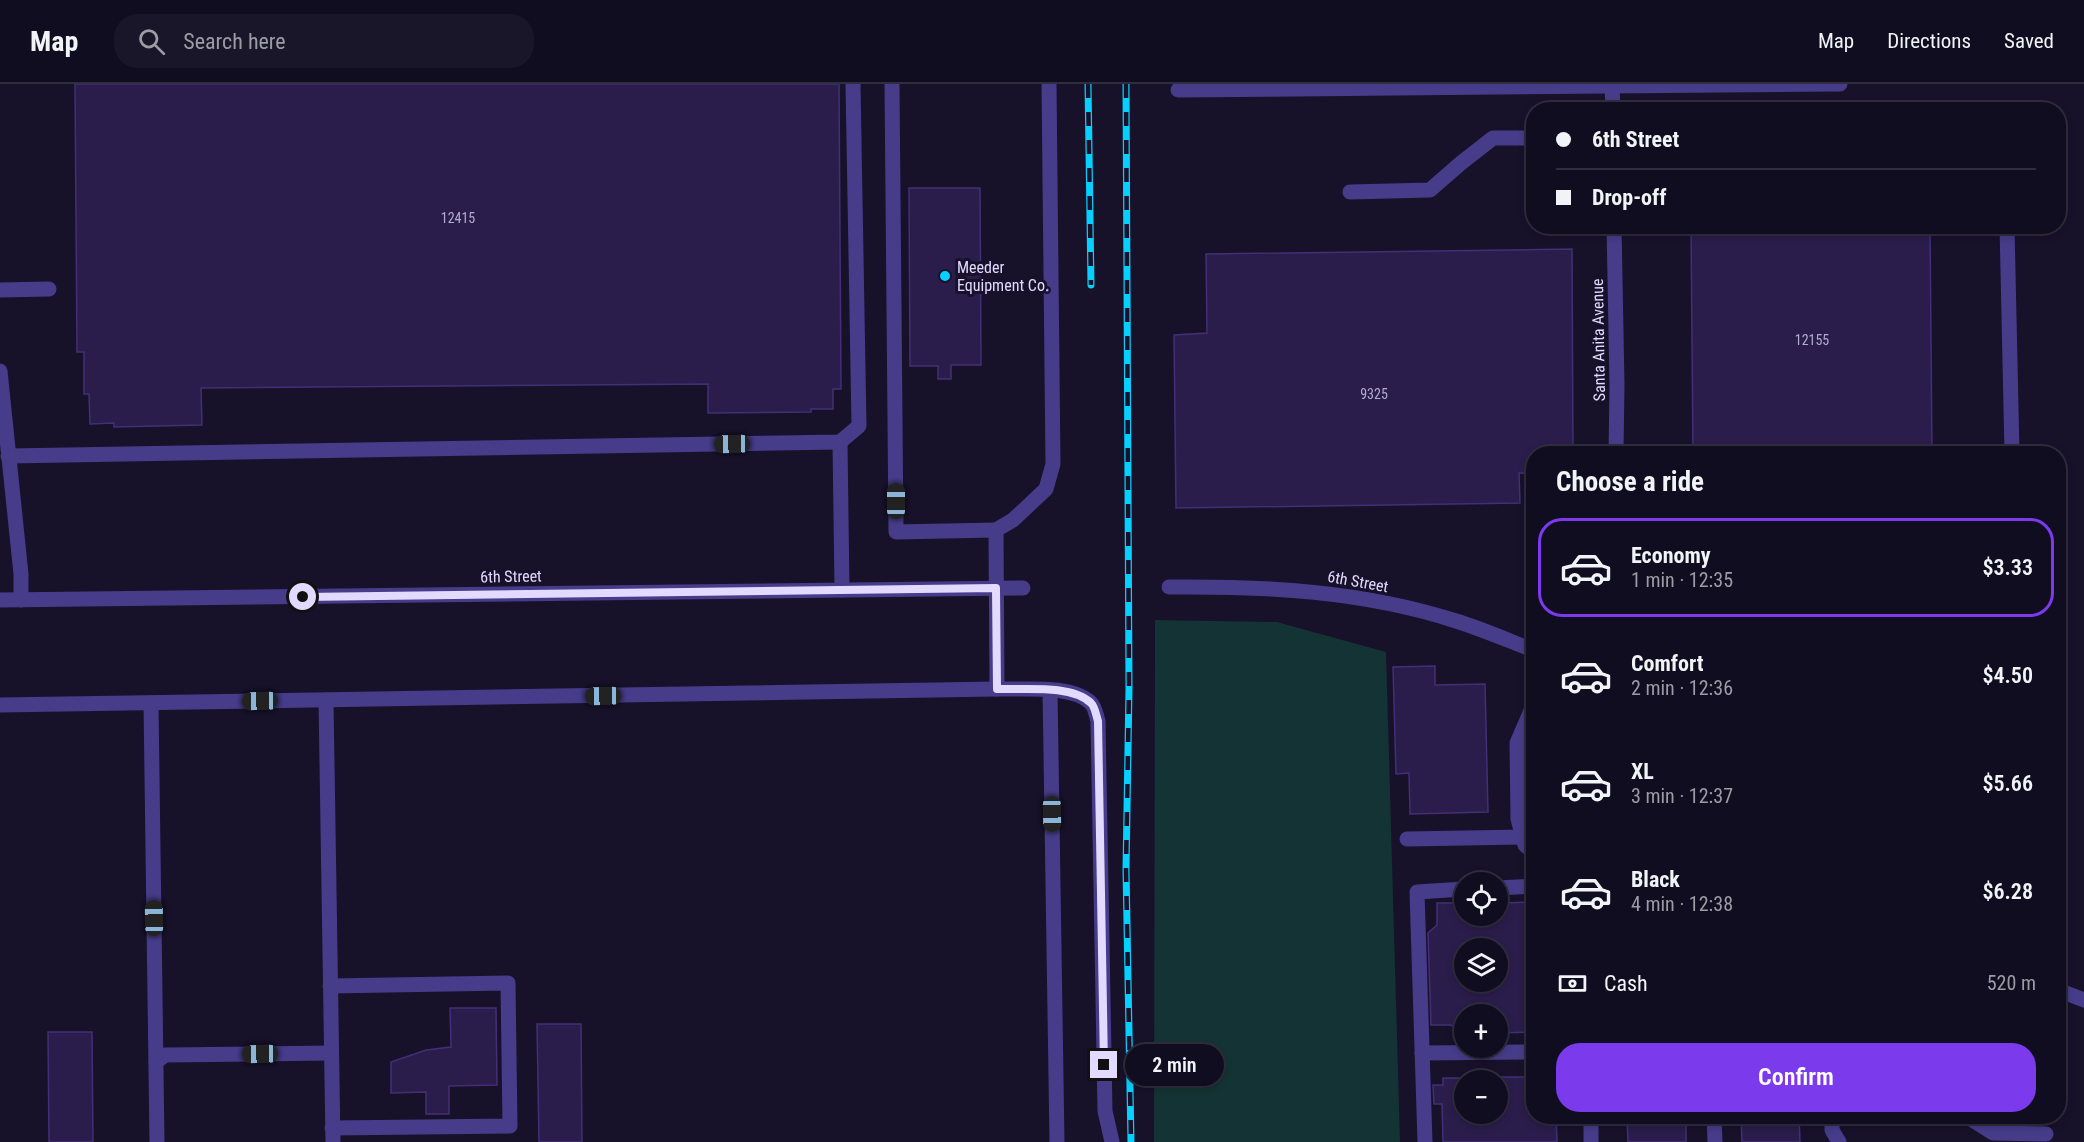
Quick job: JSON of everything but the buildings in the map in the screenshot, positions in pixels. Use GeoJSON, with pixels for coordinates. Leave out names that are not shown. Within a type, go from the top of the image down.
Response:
{"type":"FeatureCollection","features":[{"type":"Feature","properties":{"kind":"street"},"geometry":{"type":"LineString","coordinates":[[8,456],[840,442],[859,426],[853,84]]}},
{"type":"Feature","properties":{"kind":"street"},"geometry":{"type":"LineString","coordinates":[[892,84],[896,532],[996,530],[1013,520],[1047,489],[1053,464],[1048,84]]}},
{"type":"Feature","properties":{"kind":"street"},"geometry":{"type":"LineString","coordinates":[[1178,90],[1510,85],[1840,84]]}},
{"type":"Feature","properties":{"kind":"street"},"geometry":{"type":"LineString","coordinates":[[1612,85],[1613,102]]}},
{"type":"Feature","properties":{"kind":"street"},"geometry":{"type":"LineString","coordinates":[[1350,192],[1431,190],[1493,138],[1526,138]]}},
{"type":"Feature","properties":{"kind":"street","name":"Santa Anita Avenue"},"geometry":{"type":"LineString","coordinates":[[1614,234],[1616,446]]}},
{"type":"Feature","properties":{"kind":"street"},"geometry":{"type":"LineString","coordinates":[[2007,234],[2012,446]]}},
{"type":"Feature","properties":{"kind":"street"},"geometry":{"type":"LineString","coordinates":[[0,290],[49,289]]}},
{"type":"Feature","properties":{"kind":"street"},"geometry":{"type":"LineString","coordinates":[[0,371],[21,574],[21,600]]}},
{"type":"Feature","properties":{"kind":"street"},"geometry":{"type":"LineString","coordinates":[[840,442],[842,590]]}},
{"type":"Feature","properties":{"kind":"street"},"geometry":{"type":"LineString","coordinates":[[996,530],[997,689]]}},
{"type":"Feature","properties":{"kind":"street","name":"6th Street"},"geometry":{"type":"LineString","coordinates":[[1169,586],[1254,587],[1342,596],[1418,610],[1456,621],[1526,647]]}},
{"type":"Feature","properties":{"kind":"street","name":"6th Street"},"geometry":{"type":"LineString","coordinates":[[0,600],[1023,588]]}},
{"type":"Feature","properties":{"kind":"street"},"geometry":{"type":"LineString","coordinates":[[0,705],[997,689],[1050,690],[1078,694],[1093,705],[1098,721],[1105,1111],[1112,1142]]}},
{"type":"Feature","properties":{"kind":"street"},"geometry":{"type":"LineString","coordinates":[[1050,690],[1057,1142]]}},
{"type":"Feature","properties":{"kind":"street"},"geometry":{"type":"LineString","coordinates":[[326,700],[332,1135],[510,1126],[508,983],[330,986]]}},
{"type":"Feature","properties":{"kind":"street"},"geometry":{"type":"LineString","coordinates":[[151,703],[157,1142]]}},
{"type":"Feature","properties":{"kind":"street"},"geometry":{"type":"LineString","coordinates":[[1526,723],[1517,744],[1518,819],[1526,846]]}},
{"type":"Feature","properties":{"kind":"street"},"geometry":{"type":"LineString","coordinates":[[1407,839],[1522,837]]}},
{"type":"Feature","properties":{"kind":"street"},"geometry":{"type":"LineString","coordinates":[[1508,887],[1526,886]]}},
{"type":"Feature","properties":{"kind":"street"},"geometry":{"type":"LineString","coordinates":[[1425,1142],[1417,892],[1454,890]]}},
{"type":"Feature","properties":{"kind":"street"},"geometry":{"type":"LineString","coordinates":[[2066,993],[2084,1000]]}},
{"type":"Feature","properties":{"kind":"street"},"geometry":{"type":"LineString","coordinates":[[1422,1053],[1526,1052]]}},
{"type":"Feature","properties":{"kind":"street"},"geometry":{"type":"LineString","coordinates":[[156,1062],[165,1055],[331,1053]]}},
{"type":"Feature","properties":{"kind":"street"},"geometry":{"type":"LineString","coordinates":[[1591,1124],[1591,1142]]}},
{"type":"Feature","properties":{"kind":"street"},"geometry":{"type":"LineString","coordinates":[[1714,1124],[1714,1142]]}},
{"type":"Feature","properties":{"kind":"street"},"geometry":{"type":"LineString","coordinates":[[1832,1124],[1832,1130],[1839,1142]]}},
{"type":"Feature","properties":{"kind":"street"},"geometry":{"type":"LineString","coordinates":[[1980,1124],[1993,1132],[2046,1134]]}},
{"type":"Feature","properties":{"kind":"green space"},"geometry":{"type":"Polygon","coordinates":[[[1155,620],[1277,622],[1386,652],[1400,1142],[1154,1142],[1155,620]]]}},
{"type":"Feature","properties":{"kind":"railway"},"geometry":{"type":"LineString","coordinates":[[1088,84],[1091,285]]}},
{"type":"Feature","properties":{"kind":"railway"},"geometry":{"type":"LineString","coordinates":[[1126,84],[1129,689],[1126,869],[1131,1142]]}},
{"type":"Feature","properties":{"kind":"place","name":"Meeder Equipment Co."},"geometry":{"type":"Point","coordinates":[945,276]}},
{"type":"Feature","properties":{"kind":"route"},"geometry":{"type":"LineString","coordinates":[[303,597],[996,588],[997,689],[1060,690],[1078,694],[1093,705],[1098,721],[1104,1065]]}}]}
